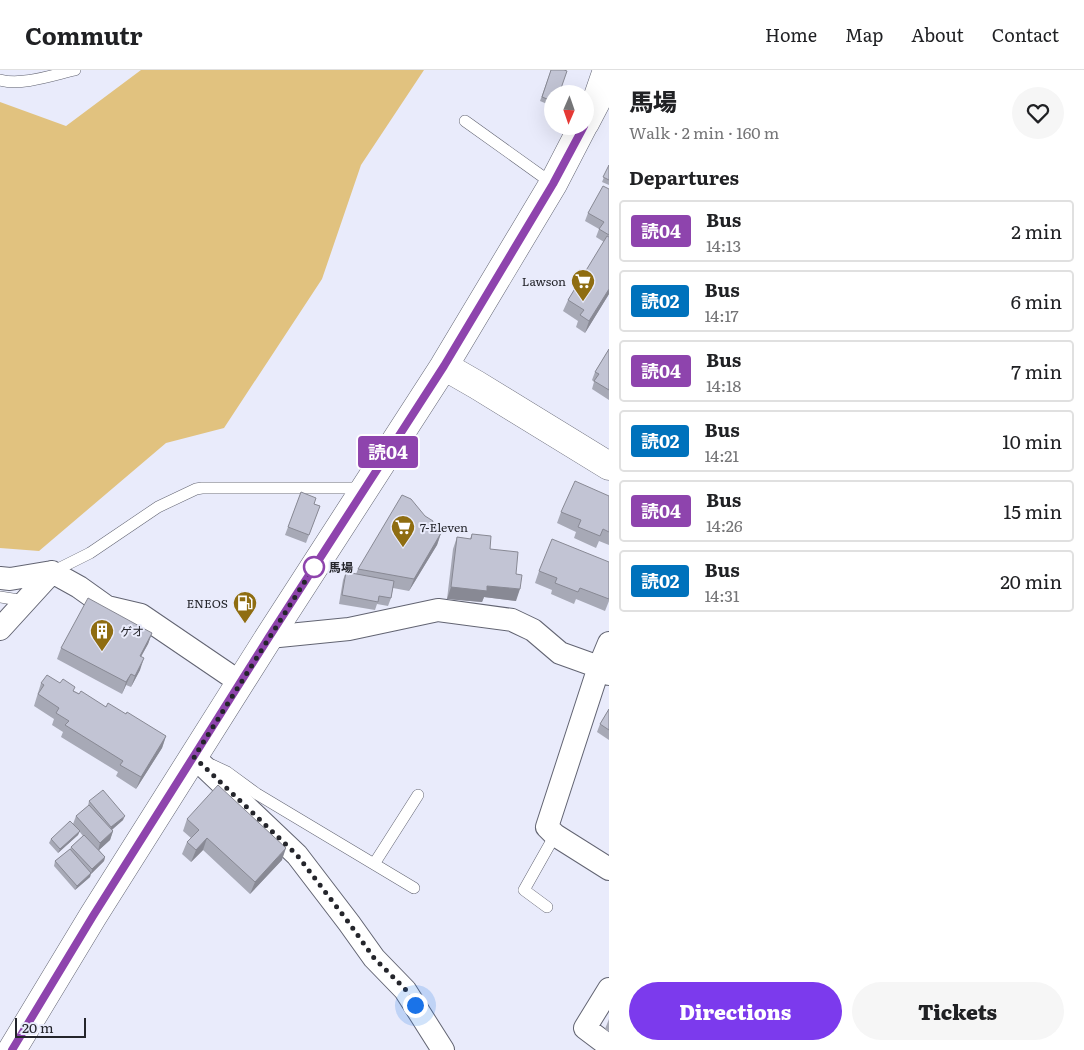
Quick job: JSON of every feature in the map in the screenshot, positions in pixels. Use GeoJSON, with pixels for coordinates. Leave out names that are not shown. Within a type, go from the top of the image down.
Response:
{"type":"FeatureCollection","features":[{"type":"Feature","properties":{"kind":"street"},"geometry":{"type":"LineString","coordinates":[[594,106],[606,70]]}},
{"type":"Feature","properties":{"kind":"street"},"geometry":{"type":"LineString","coordinates":[[12,1050],[93,916],[269,637],[444,366],[553,184],[579,135]]}},
{"type":"Feature","properties":{"kind":"street"},"geometry":{"type":"LineString","coordinates":[[444,366],[477,384],[609,466]]}},
{"type":"Feature","properties":{"kind":"street"},"geometry":{"type":"LineString","coordinates":[[0,578],[10,580],[52,572],[79,587],[107,607],[140,615],[241,682]]}},
{"type":"Feature","properties":{"kind":"street"},"geometry":{"type":"LineString","coordinates":[[0,629],[52,572]]}},
{"type":"Feature","properties":{"kind":"street"},"geometry":{"type":"LineString","coordinates":[[269,637],[349,629],[438,610],[512,620],[533,630],[560,653],[604,670]]}},
{"type":"Feature","properties":{"kind":"street"},"geometry":{"type":"LineString","coordinates":[[609,643],[604,670],[547,827],[555,835],[609,869]]}},
{"type":"Feature","properties":{"kind":"street"},"geometry":{"type":"LineString","coordinates":[[194,757],[297,855],[374,958],[406,990],[443,1050]]}},
{"type":"Feature","properties":{"kind":"street"},"geometry":{"type":"LineString","coordinates":[[609,989],[585,1028],[609,1046]]}},
{"type":"Feature","properties":{"kind":"lane"},"geometry":{"type":"LineString","coordinates":[[0,80],[20,82],[75,70]]}},
{"type":"Feature","properties":{"kind":"lane"},"geometry":{"type":"LineString","coordinates":[[465,121],[553,184]]}},
{"type":"Feature","properties":{"kind":"lane"},"geometry":{"type":"LineString","coordinates":[[52,572],[90,553],[158,507],[196,489],[365,488]]}},
{"type":"Feature","properties":{"kind":"lane"},"geometry":{"type":"LineString","coordinates":[[0,597],[26,601]]}},
{"type":"Feature","properties":{"kind":"lane"},"geometry":{"type":"LineString","coordinates":[[194,757],[227,772],[257,794],[414,888]]}},
{"type":"Feature","properties":{"kind":"lane"},"geometry":{"type":"LineString","coordinates":[[374,864],[418,795]]}},
{"type":"Feature","properties":{"kind":"lane"},"geometry":{"type":"LineString","coordinates":[[547,907],[524,890],[555,835]]}},
{"type":"Feature","properties":{"kind":"shaded area"},"geometry":{"type":"Polygon","coordinates":[[[141,70],[424,70],[361,165],[322,279],[224,428],[166,443],[39,551],[0,548],[0,102],[66,126],[141,70]]]}},
{"type":"Feature","properties":{"kind":"building"},"geometry":{"type":"Polygon","coordinates":[[[551,70],[567,71],[562,85],[546,85],[551,70]]]}},
{"type":"Feature","properties":{"kind":"building"},"geometry":{"type":"Polygon","coordinates":[[[609,165],[609,180],[603,177],[609,165]]]}},
{"type":"Feature","properties":{"kind":"building"},"geometry":{"type":"Polygon","coordinates":[[[603,186],[609,189],[609,235],[599,229],[604,222],[588,213],[603,186]]]}},
{"type":"Feature","properties":{"kind":"building"},"geometry":{"type":"Polygon","coordinates":[[[607,236],[609,237],[609,289],[589,321],[580,315],[584,310],[568,300],[607,236]]]}},
{"type":"Feature","properties":{"kind":"building"},"geometry":{"type":"Polygon","coordinates":[[[609,349],[609,390],[594,381],[599,374],[595,372],[609,349]]]}},
{"type":"Feature","properties":{"kind":"building"},"geometry":{"type":"Polygon","coordinates":[[[575,481],[609,496],[609,532],[603,529],[600,536],[578,527],[581,520],[561,512],[575,481]]]}},
{"type":"Feature","properties":{"kind":"building"},"geometry":{"type":"Polygon","coordinates":[[[301,492],[316,498],[314,504],[320,506],[309,535],[288,527],[301,492]]]}},
{"type":"Feature","properties":{"kind":"building"},"geometry":{"type":"Polygon","coordinates":[[[402,495],[411,499],[425,516],[433,521],[431,527],[441,533],[414,579],[358,569],[402,495]]]}},
{"type":"Feature","properties":{"kind":"building"},"geometry":{"type":"Polygon","coordinates":[[[472,534],[491,536],[490,549],[518,552],[516,574],[522,575],[520,589],[487,586],[487,591],[451,587],[457,537],[471,539],[472,534]]]}},
{"type":"Feature","properties":{"kind":"building"},"geometry":{"type":"Polygon","coordinates":[[[552,539],[609,562],[609,599],[580,588],[578,592],[555,583],[557,578],[539,571],[552,539]]]}},
{"type":"Feature","properties":{"kind":"building"},"geometry":{"type":"Polygon","coordinates":[[[346,572],[394,581],[391,598],[379,596],[378,602],[342,595],[346,572]]]}},
{"type":"Feature","properties":{"kind":"building","name":"ゲオ"},"geometry":{"type":"Polygon","coordinates":[[[88,598],[152,633],[140,656],[144,658],[135,676],[131,674],[126,682],[61,648],[88,598]]]}},
{"type":"Feature","properties":{"kind":"building"},"geometry":{"type":"Polygon","coordinates":[[[47,675],[60,683],[63,679],[75,687],[73,691],[79,694],[81,691],[106,707],[108,703],[126,714],[127,712],[166,736],[141,777],[120,765],[123,761],[65,725],[69,721],[56,713],[59,708],[38,694],[44,685],[41,683],[47,675]]]}},
{"type":"Feature","properties":{"kind":"building"},"geometry":{"type":"Polygon","coordinates":[[[609,709],[609,730],[600,724],[609,709]]]}},
{"type":"Feature","properties":{"kind":"building"},"geometry":{"type":"Polygon","coordinates":[[[218,785],[286,848],[255,882],[207,838],[196,850],[187,842],[199,830],[187,819],[218,785]]]}},
{"type":"Feature","properties":{"kind":"building"},"geometry":{"type":"Polygon","coordinates":[[[103,790],[125,816],[111,827],[89,801],[103,790]]]}},
{"type":"Feature","properties":{"kind":"building"},"geometry":{"type":"Polygon","coordinates":[[[89,805],[113,831],[100,843],[76,816],[89,805]]]}},
{"type":"Feature","properties":{"kind":"building"},"geometry":{"type":"Polygon","coordinates":[[[70,821],[80,831],[60,849],[51,839],[70,821]]]}},
{"type":"Feature","properties":{"kind":"building"},"geometry":{"type":"Polygon","coordinates":[[[84,835],[105,857],[92,869],[71,847],[84,835]]]}},
{"type":"Feature","properties":{"kind":"building"},"geometry":{"type":"Polygon","coordinates":[[[70,849],[91,873],[77,886],[55,861],[70,849]]]}},
{"type":"Feature","properties":{"kind":"bus line","name":"読04"},"geometry":{"type":"LineString","coordinates":[[12,1050],[93,916],[269,637],[444,366],[553,184],[579,135]]}},
{"type":"Feature","properties":{"kind":"place","name":"Lawson"},"geometry":{"type":"Point","coordinates":[583,302]}},
{"type":"Feature","properties":{"kind":"place","name":"7-Eleven"},"geometry":{"type":"Point","coordinates":[403,548]}},
{"type":"Feature","properties":{"kind":"place","name":"馬場"},"geometry":{"type":"Point","coordinates":[314,567]}},
{"type":"Feature","properties":{"kind":"place","name":"ENEOS"},"geometry":{"type":"Point","coordinates":[245,624]}},
{"type":"Feature","properties":{"kind":"place","name":"ゲオ"},"geometry":{"type":"Point","coordinates":[102,652]}},
{"type":"Feature","properties":{"kind":"route"},"geometry":{"type":"LineString","coordinates":[[314,567],[194,757],[297,855],[374,958],[406,990],[415,1005]]}}]}
